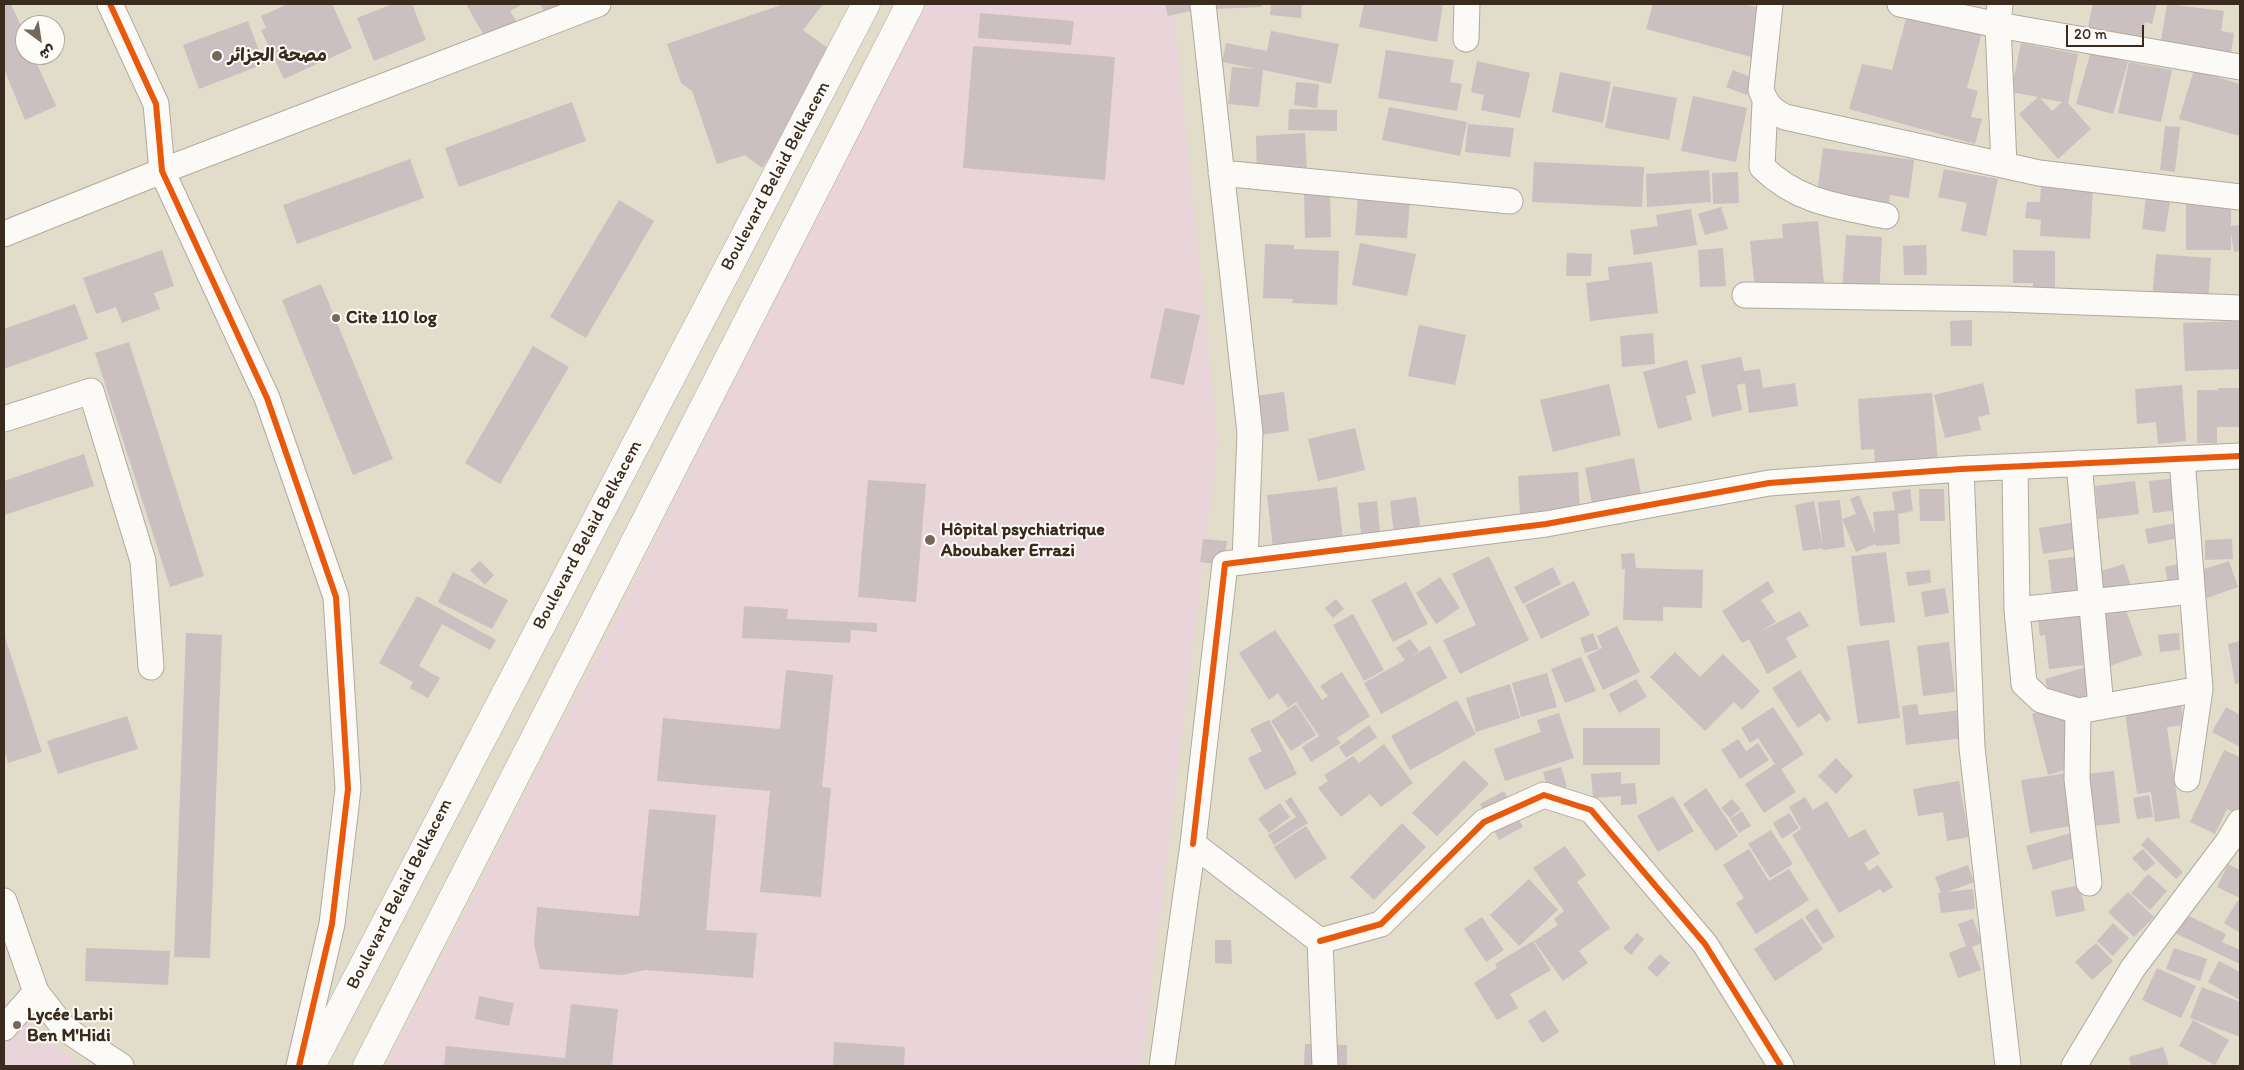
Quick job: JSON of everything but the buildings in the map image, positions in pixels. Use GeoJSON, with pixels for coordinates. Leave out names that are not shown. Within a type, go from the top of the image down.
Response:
{"type":"FeatureCollection","features":[{"type":"Feature","properties":{"kind":"main road","name":"Boulevard Belaid Belkacem"},"geometry":{"type":"LineString","coordinates":[[311,1066],[866,4]]}},
{"type":"Feature","properties":{"kind":"main road"},"geometry":{"type":"LineString","coordinates":[[367,1066],[910,4]]}},
{"type":"Feature","properties":{"kind":"street"},"geometry":{"type":"LineString","coordinates":[[110,4],[156,104],[162,171],[267,398],[336,597],[348,789],[332,924],[299,1066]]}},
{"type":"Feature","properties":{"kind":"street"},"geometry":{"type":"LineString","coordinates":[[4,234],[162,171],[598,4]]}},
{"type":"Feature","properties":{"kind":"street"},"geometry":{"type":"LineString","coordinates":[[1203,4],[1250,433],[1245,561]]}},
{"type":"Feature","properties":{"kind":"street"},"geometry":{"type":"LineString","coordinates":[[1466,38],[1467,4]]}},
{"type":"Feature","properties":{"kind":"street"},"geometry":{"type":"LineString","coordinates":[[1770,4],[1761,90],[1766,102],[1773,111],[1785,116],[2039,173],[2240,197]]}},
{"type":"Feature","properties":{"kind":"street"},"geometry":{"type":"LineString","coordinates":[[1900,4],[1999,14],[2240,67]]}},
{"type":"Feature","properties":{"kind":"street"},"geometry":{"type":"LineString","coordinates":[[1999,14],[2004,165]]}},
{"type":"Feature","properties":{"kind":"street"},"geometry":{"type":"LineString","coordinates":[[1766,102],[1762,167],[1777,181],[1796,193],[1828,204],[1886,216]]}},
{"type":"Feature","properties":{"kind":"street"},"geometry":{"type":"LineString","coordinates":[[1221,173],[1510,201]]}},
{"type":"Feature","properties":{"kind":"street"},"geometry":{"type":"LineString","coordinates":[[1745,295],[2004,299],[2240,308]]}},
{"type":"Feature","properties":{"kind":"street"},"geometry":{"type":"LineString","coordinates":[[4,419],[91,391],[143,561],[151,667]]}},
{"type":"Feature","properties":{"kind":"street"},"geometry":{"type":"LineString","coordinates":[[1162,1066],[1193,844],[1225,564],[1546,524],[1769,484],[1961,469],[2240,456]]}},
{"type":"Feature","properties":{"kind":"street"},"geometry":{"type":"LineString","coordinates":[[2182,459],[2200,689],[2187,779]]}},
{"type":"Feature","properties":{"kind":"street"},"geometry":{"type":"LineString","coordinates":[[2079,463],[2091,602],[2089,709],[2077,779],[2089,883]]}},
{"type":"Feature","properties":{"kind":"street"},"geometry":{"type":"LineString","coordinates":[[2015,466],[2016,610],[2024,684],[2041,700],[2089,709],[2200,689]]}},
{"type":"Feature","properties":{"kind":"street"},"geometry":{"type":"LineString","coordinates":[[1961,469],[1972,748],[2008,1066]]}},
{"type":"Feature","properties":{"kind":"street"},"geometry":{"type":"LineString","coordinates":[[2016,610],[2192,591]]}},
{"type":"Feature","properties":{"kind":"street"},"geometry":{"type":"LineString","coordinates":[[1320,941],[1381,924],[1484,822],[1544,795],[1591,810],[1705,944],[1781,1066]]}},
{"type":"Feature","properties":{"kind":"street"},"geometry":{"type":"LineString","coordinates":[[2074,1066],[2133,968],[2228,842],[2240,822]]}},
{"type":"Feature","properties":{"kind":"street"},"geometry":{"type":"LineString","coordinates":[[1193,844],[1320,941]]}},
{"type":"Feature","properties":{"kind":"street"},"geometry":{"type":"LineString","coordinates":[[4,901],[36,992],[64,1028],[121,1066]]}},
{"type":"Feature","properties":{"kind":"street"},"geometry":{"type":"LineString","coordinates":[[1320,941],[1325,1066]]}},
{"type":"Feature","properties":{"kind":"street"},"geometry":{"type":"LineString","coordinates":[[4,1028],[36,992]]}},
{"type":"Feature","properties":{"kind":"shaded area","name":"Hôpital psychiatrique Aboubaker Errazi"},"geometry":{"type":"Polygon","coordinates":[[[922,4],[1173,4],[1218,442],[1142,1066],[386,1066],[605,639],[922,4]]]}},
{"type":"Feature","properties":{"kind":"shaded area","name":"Lycée Larbi Ben M'Hidi"},"geometry":{"type":"Polygon","coordinates":[[[4,993],[35,1030],[82,1066],[4,1066],[4,993]]]}},
{"type":"Feature","properties":{"kind":"cycle path"},"geometry":{"type":"LineString","coordinates":[[110,4],[156,104],[162,171],[267,398],[336,597],[348,789],[332,924],[299,1066]]}},
{"type":"Feature","properties":{"kind":"cycle path"},"geometry":{"type":"LineString","coordinates":[[1193,844],[1225,564],[1546,524],[1769,483],[1961,469],[2240,456]]}},
{"type":"Feature","properties":{"kind":"cycle path"},"geometry":{"type":"LineString","coordinates":[[1320,941],[1381,924],[1484,822],[1544,795],[1591,810],[1705,944],[1781,1066]]}},
{"type":"Feature","properties":{"kind":"place","name":"مصحة الجزائر"},"geometry":{"type":"Point","coordinates":[217,56]}},
{"type":"Feature","properties":{"kind":"place","name":"Cite 110 log"},"geometry":{"type":"Point","coordinates":[336,318]}},
{"type":"Feature","properties":{"kind":"place","name":"Hôpital psychiatrique Aboubaker Errazi"},"geometry":{"type":"Point","coordinates":[930,540]}},
{"type":"Feature","properties":{"kind":"place","name":"Lycée Larbi Ben M'Hidi"},"geometry":{"type":"Point","coordinates":[17,1025]}}]}
